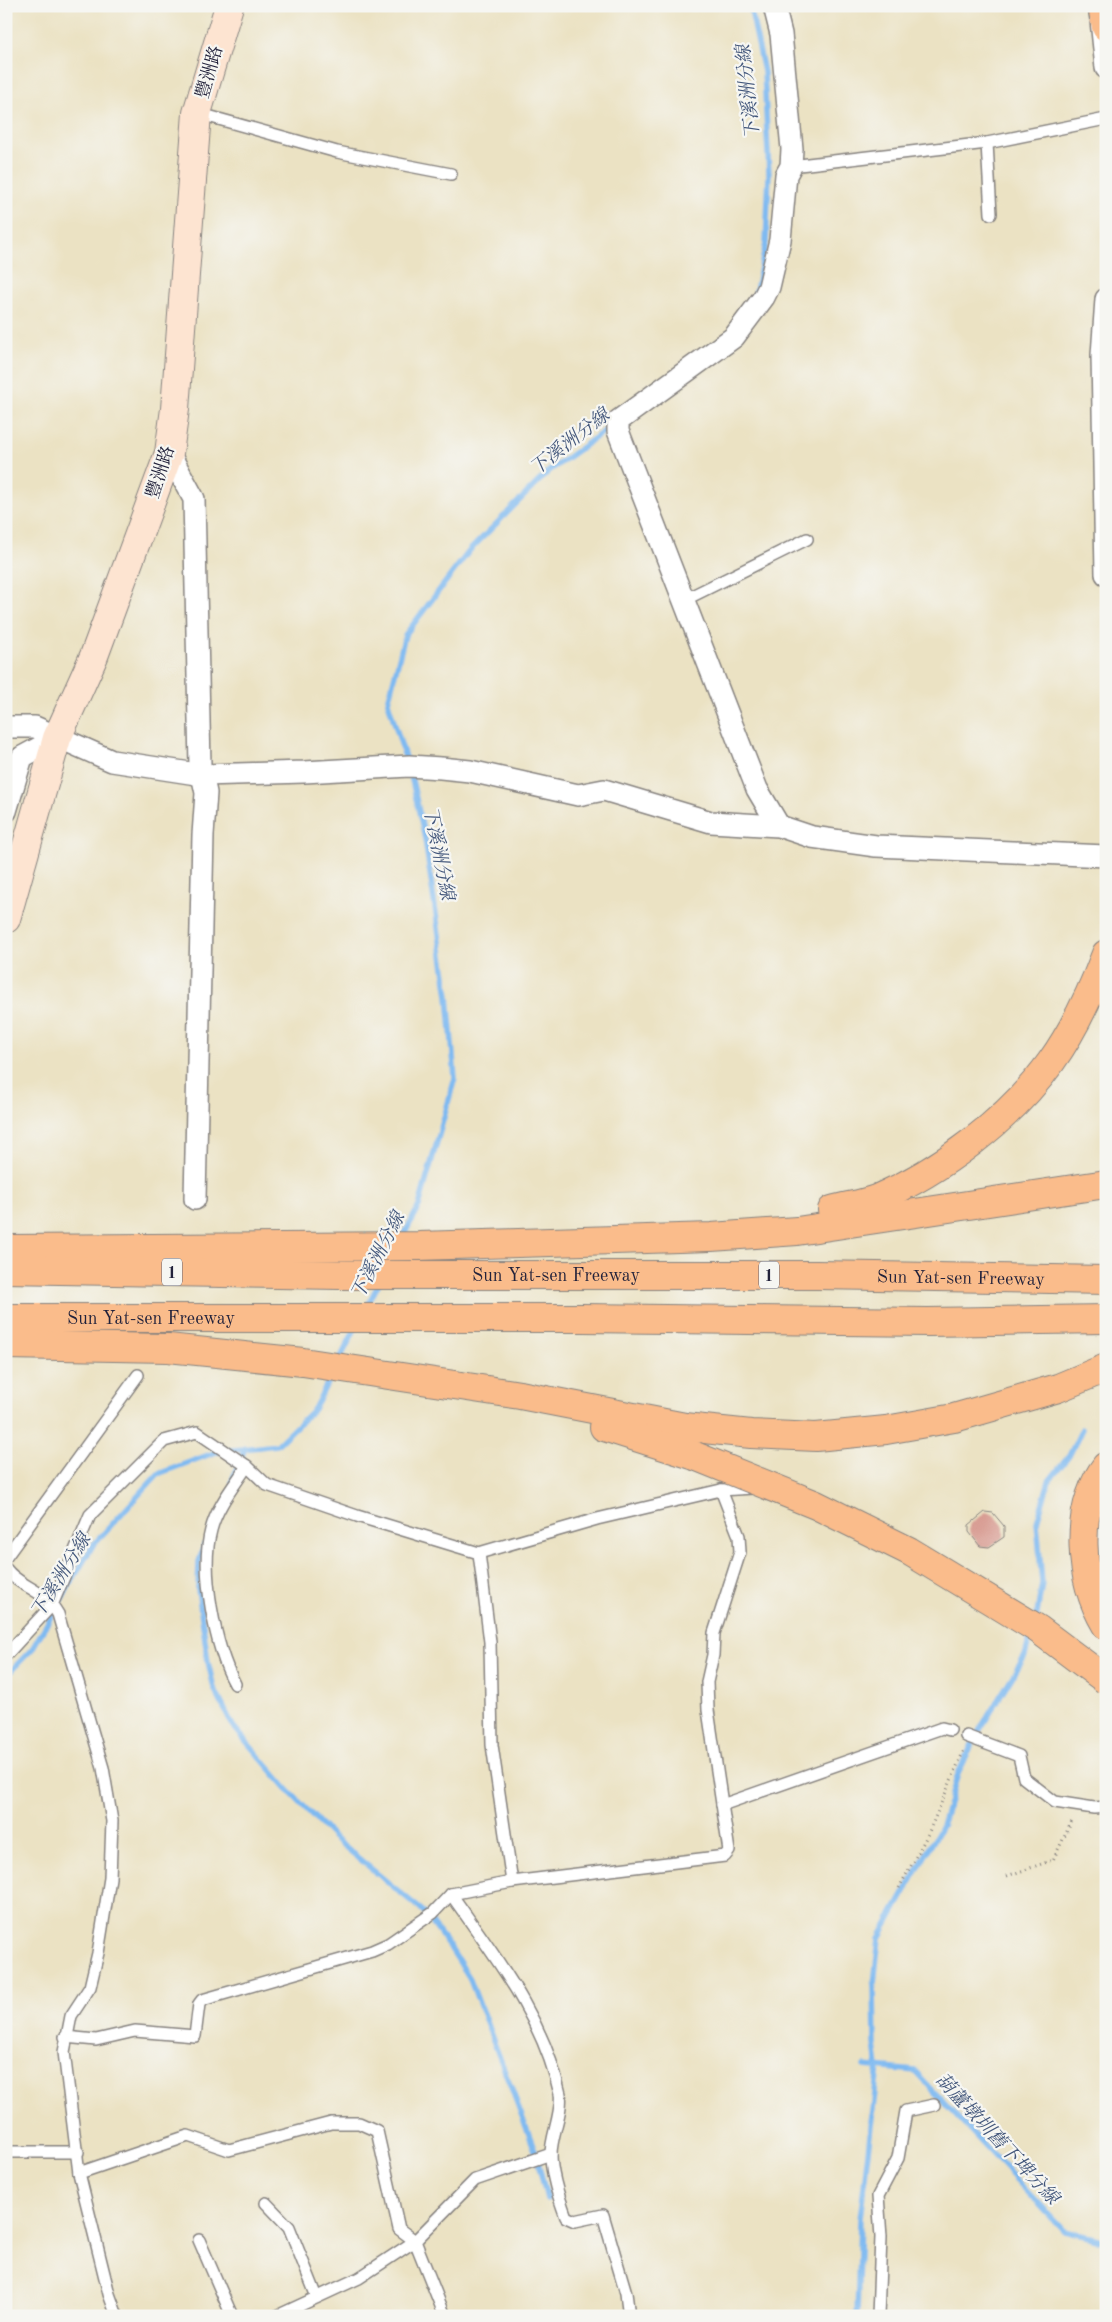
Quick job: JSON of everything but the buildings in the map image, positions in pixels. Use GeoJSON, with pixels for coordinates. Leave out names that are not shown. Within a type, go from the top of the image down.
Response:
{"type":"FeatureCollection","features":[{"type":"Feature","properties":{"kind":"highway"},"geometry":{"type":"LineString","coordinates":[[1101,6],[1106,27]]}},
{"type":"Feature","properties":{"kind":"highway"},"geometry":{"type":"LineString","coordinates":[[711,1237],[875,1199],[925,1173],[978,1138],[1021,1096],[1051,1062],[1095,983],[1106,954]]}},
{"type":"Feature","properties":{"kind":"highway"},"geometry":{"type":"LineString","coordinates":[[6,1249],[419,1246],[711,1237],[797,1231],[1106,1184]]}},
{"type":"Feature","properties":{"kind":"highway","name":"Sun Yat-sen Freeway"},"geometry":{"type":"LineString","coordinates":[[6,1270],[338,1275],[432,1273],[807,1275],[1106,1280]]}},
{"type":"Feature","properties":{"kind":"highway","name":"Sun Yat-sen Freeway"},"geometry":{"type":"LineString","coordinates":[[6,1318],[449,1317],[928,1322],[1106,1319]]}},
{"type":"Feature","properties":{"kind":"highway"},"geometry":{"type":"LineString","coordinates":[[6,1345],[168,1348],[303,1362],[411,1378],[585,1415],[685,1428],[816,1437],[886,1430],[954,1418],[1058,1388],[1106,1368]]}},
{"type":"Feature","properties":{"kind":"highway"},"geometry":{"type":"LineString","coordinates":[[585,1415],[695,1456],[822,1507],[909,1551],[1038,1629],[1106,1680]]}},
{"type":"Feature","properties":{"kind":"highway"},"geometry":{"type":"LineString","coordinates":[[1106,1466],[1086,1507],[1084,1547],[1090,1587],[1106,1625]]}},
{"type":"Feature","properties":{"kind":"street","name":"豐洲路"},"geometry":{"type":"LineString","coordinates":[[6,919],[57,738],[94,656],[169,453],[175,409],[197,113],[229,6]]}},
{"type":"Feature","properties":{"kind":"street"},"geometry":{"type":"LineString","coordinates":[[774,6],[781,34],[792,149],[791,166],[786,175],[780,240],[769,287],[764,297],[734,337],[618,421],[618,431],[682,601],[757,789],[779,826]]}},
{"type":"Feature","properties":{"kind":"street"},"geometry":{"type":"LineString","coordinates":[[1101,6],[1106,68]]}},
{"type":"Feature","properties":{"kind":"street"},"geometry":{"type":"LineString","coordinates":[[1106,299],[1102,355],[1106,574]]}},
{"type":"Feature","properties":{"kind":"street"},"geometry":{"type":"LineString","coordinates":[[169,453],[194,499],[200,765],[206,792],[203,835],[195,1198]]}},
{"type":"Feature","properties":{"kind":"street"},"geometry":{"type":"LineString","coordinates":[[6,727],[35,727],[112,762],[202,775],[409,766],[441,768],[470,771],[578,795],[604,790],[711,822],[779,826],[812,837],[876,846],[1106,856]]}},
{"type":"Feature","properties":{"kind":"street"},"geometry":{"type":"LineString","coordinates":[[6,811],[22,757],[57,738]]}},
{"type":"Feature","properties":{"kind":"lane"},"geometry":{"type":"LineString","coordinates":[[197,113],[337,152],[451,174]]}},
{"type":"Feature","properties":{"kind":"lane"},"geometry":{"type":"LineString","coordinates":[[791,166],[987,143],[1106,119]]}},
{"type":"Feature","properties":{"kind":"lane"},"geometry":{"type":"LineString","coordinates":[[987,143],[992,214]]}},
{"type":"Feature","properties":{"kind":"lane"},"geometry":{"type":"LineString","coordinates":[[682,601],[807,540]]}},
{"type":"Feature","properties":{"kind":"lane"},"geometry":{"type":"LineString","coordinates":[[6,1557],[138,1375]]}},
{"type":"Feature","properties":{"kind":"lane"},"geometry":{"type":"LineString","coordinates":[[6,1655],[52,1604],[90,1515],[164,1441],[197,1432],[247,1466],[267,1485],[357,1516],[479,1553],[597,1519],[721,1490],[774,1486],[854,1520],[969,1579],[1106,1671]]}},
{"type":"Feature","properties":{"kind":"lane"},"geometry":{"type":"LineString","coordinates":[[235,1684],[224,1664],[218,1644],[210,1589],[207,1548],[211,1528],[221,1505],[247,1466]]}},
{"type":"Feature","properties":{"kind":"lane"},"geometry":{"type":"LineString","coordinates":[[65,2037],[96,2040],[135,2030],[195,2036],[199,2004],[202,2000],[372,1952],[388,1944],[432,1913],[447,1897],[512,1882],[725,1856],[729,1851],[708,1710],[708,1682],[713,1655],[714,1633],[740,1552],[740,1543],[721,1490]]}},
{"type":"Feature","properties":{"kind":"lane"},"geometry":{"type":"LineString","coordinates":[[479,1553],[490,1642],[492,1745],[512,1882]]}},
{"type":"Feature","properties":{"kind":"lane"},"geometry":{"type":"LineString","coordinates":[[6,1569],[10,1575],[38,1591],[52,1604],[58,1614],[104,1768],[111,1804],[113,1830],[110,1878],[98,1953],[90,1987],[71,2016],[65,2037],[66,2068],[78,2152],[79,2173],[109,2294],[117,2316]]}},
{"type":"Feature","properties":{"kind":"lane"},"geometry":{"type":"LineString","coordinates":[[722,1805],[942,1728],[950,1730]]}},
{"type":"Feature","properties":{"kind":"lane"},"geometry":{"type":"LineString","coordinates":[[968,1737],[1019,1756],[1024,1778],[1055,1802],[1079,1807],[1106,1807]]}},
{"type":"Feature","properties":{"kind":"lane"},"geometry":{"type":"LineString","coordinates":[[447,1897],[516,1986],[543,2039],[561,2096],[551,2154],[559,2199],[566,2217],[575,2221],[603,2215],[626,2293],[629,2316]]}},
{"type":"Feature","properties":{"kind":"lane"},"geometry":{"type":"LineString","coordinates":[[878,2316],[881,2238],[878,2196],[898,2158],[906,2111],[934,2106]]}},
{"type":"Feature","properties":{"kind":"lane"},"geometry":{"type":"LineString","coordinates":[[79,2173],[188,2136],[229,2150],[331,2123],[359,2123],[377,2131],[399,2230],[414,2241],[445,2316]]}},
{"type":"Feature","properties":{"kind":"lane"},"geometry":{"type":"LineString","coordinates":[[6,2152],[78,2152]]}},
{"type":"Feature","properties":{"kind":"lane"},"geometry":{"type":"LineString","coordinates":[[277,2316],[359,2278],[414,2241],[475,2180],[551,2154]]}},
{"type":"Feature","properties":{"kind":"lane"},"geometry":{"type":"LineString","coordinates":[[266,2203],[289,2228],[317,2297]]}},
{"type":"Feature","properties":{"kind":"lane"},"geometry":{"type":"LineString","coordinates":[[199,2240],[232,2316]]}},
{"type":"Feature","properties":{"kind":"path"},"geometry":{"type":"LineString","coordinates":[[900,1888],[932,1826],[968,1737]]}},
{"type":"Feature","properties":{"kind":"path"},"geometry":{"type":"LineString","coordinates":[[1007,1876],[1053,1860],[1079,1807]]}},
{"type":"Feature","properties":{"kind":"waterway","name":"下溪洲分線"},"geometry":{"type":"LineString","coordinates":[[750,6],[764,72],[769,174],[766,243],[755,296]]}},
{"type":"Feature","properties":{"kind":"waterway","name":"下溪洲分線"},"geometry":{"type":"LineString","coordinates":[[403,1237],[419,1206],[455,1078],[448,996],[425,839],[412,780],[388,702],[405,635],[470,550],[549,471],[613,425]]}},
{"type":"Feature","properties":{"kind":"waterway","name":"下溪洲分線"},"geometry":{"type":"LineString","coordinates":[[365,1310],[379,1283]]}},
{"type":"Feature","properties":{"kind":"waterway","name":"下溪洲分線"},"geometry":{"type":"LineString","coordinates":[[340,1359],[357,1325]]}},
{"type":"Feature","properties":{"kind":"waterway","name":"下溪洲分線"},"geometry":{"type":"LineString","coordinates":[[6,1676],[32,1649],[93,1545],[158,1474],[216,1452],[277,1445],[314,1409],[332,1374]]}},
{"type":"Feature","properties":{"kind":"waterway"},"geometry":{"type":"LineString","coordinates":[[1036,1620],[1042,1583],[1037,1522],[1049,1481],[1069,1456],[1082,1429]]}},
{"type":"Feature","properties":{"kind":"waterway"},"geometry":{"type":"LineString","coordinates":[[232,1481],[245,1448]]}},
{"type":"Feature","properties":{"kind":"waterway"},"geometry":{"type":"LineString","coordinates":[[204,1545],[199,1562],[198,1589],[208,1662],[214,1688],[233,1726],[289,1791],[334,1838],[424,1912],[449,1946],[469,1977],[536,2153],[547,2199]]}},
{"type":"Feature","properties":{"kind":"waterway"},"geometry":{"type":"LineString","coordinates":[[857,2316],[860,2219],[878,2067],[875,2044],[874,1984],[879,1938],[942,1826],[958,1774],[976,1736],[1025,1656],[1031,1633]]}},
{"type":"Feature","properties":{"kind":"waterway","name":"葫蘆墩圳舊下埤分線"},"geometry":{"type":"LineString","coordinates":[[865,2066],[915,2071],[1064,2231],[1106,2241]]}}]}
